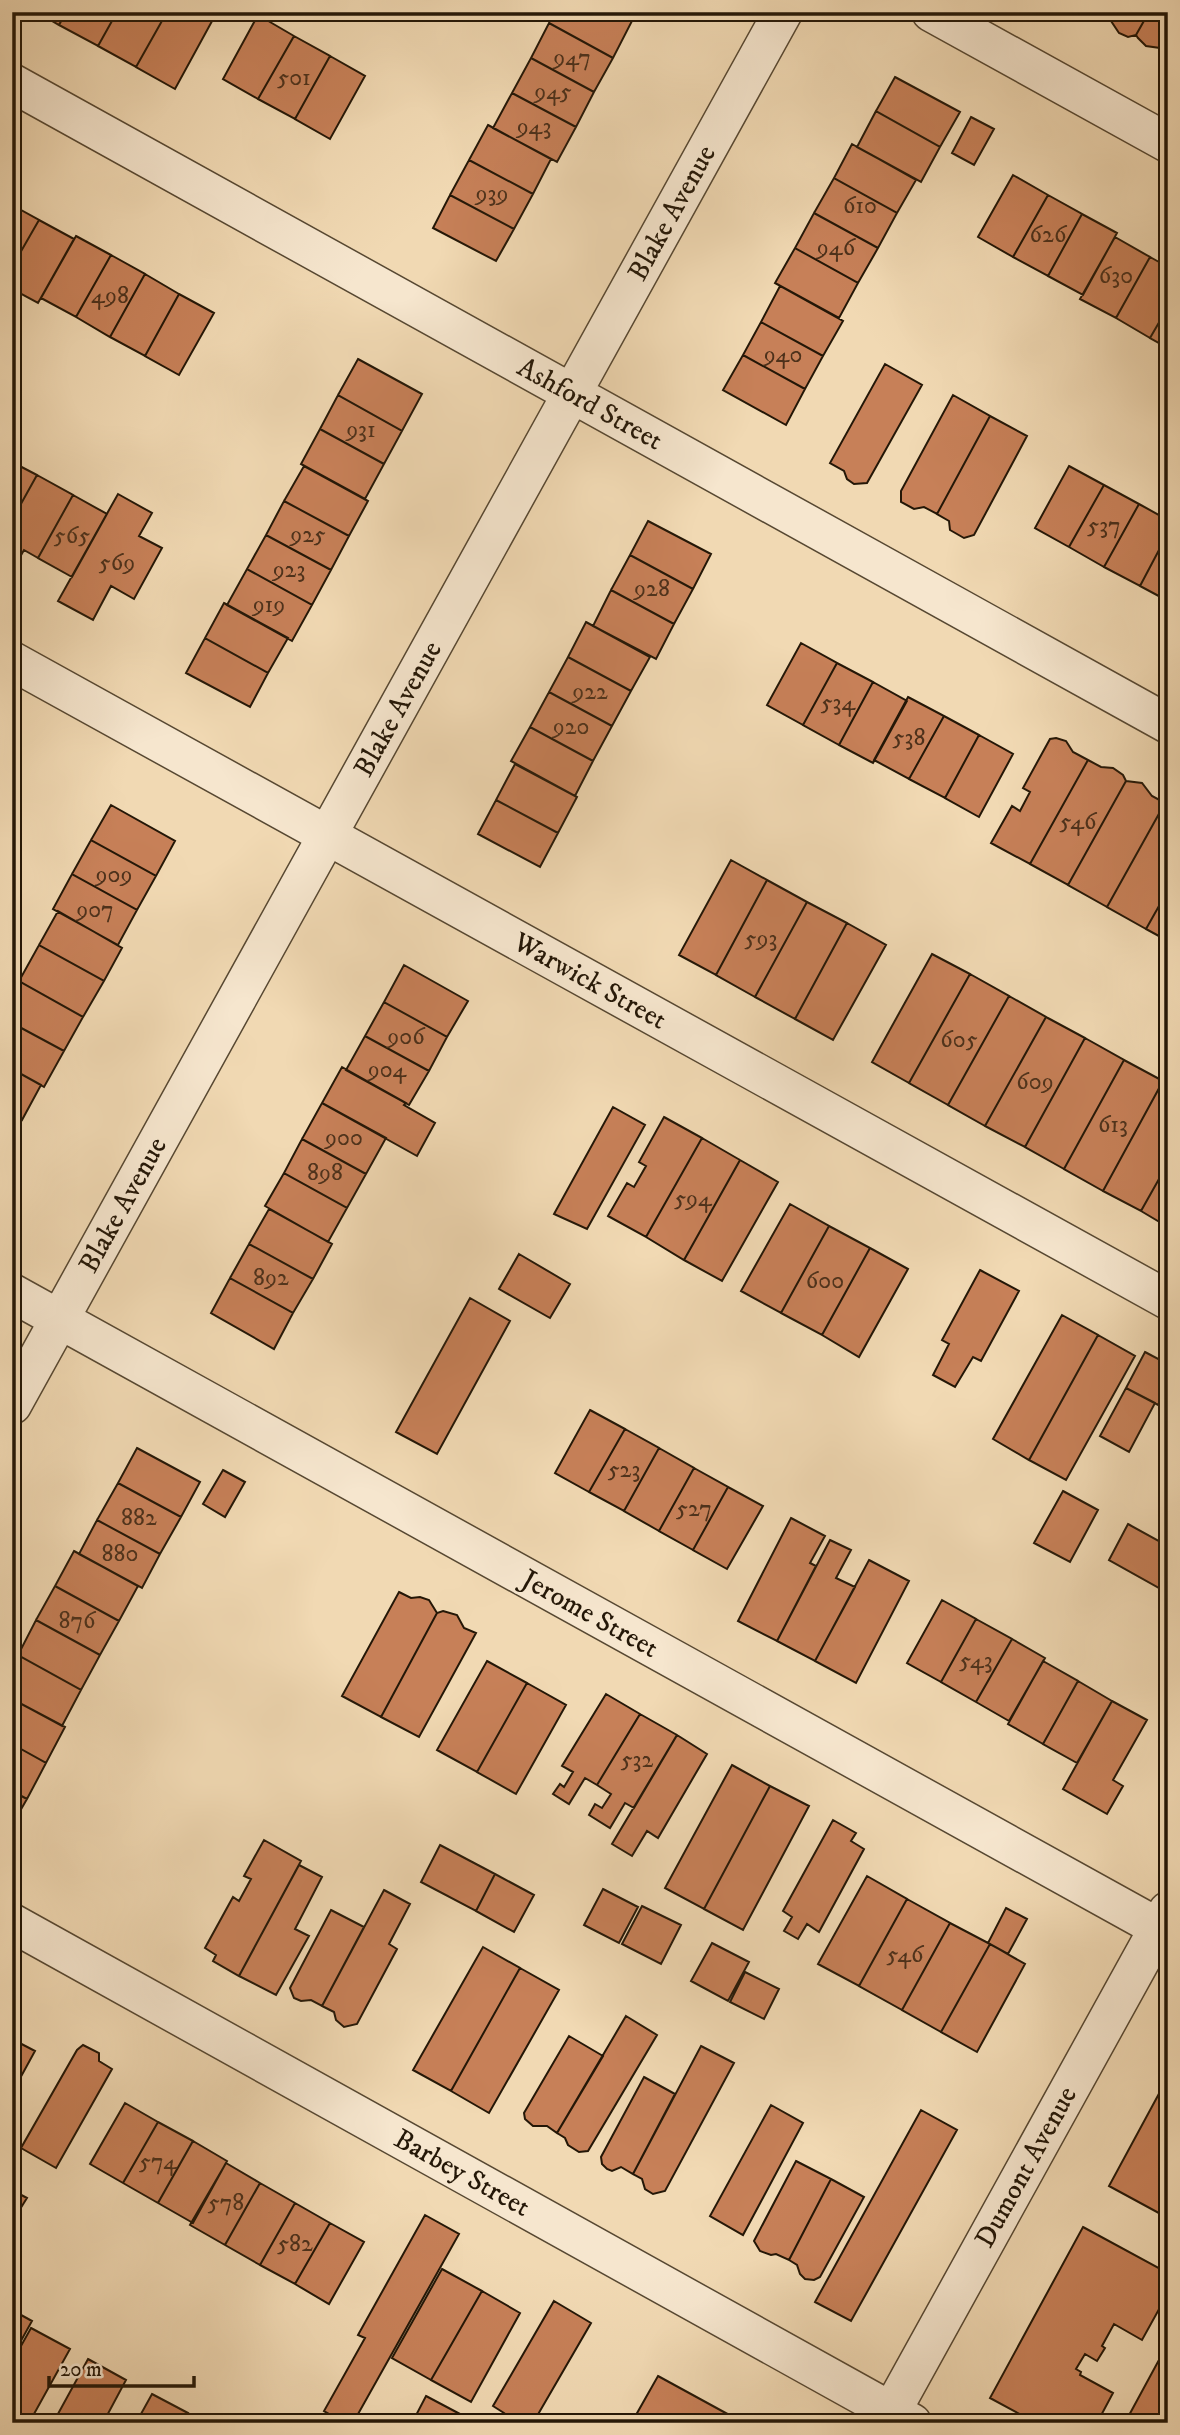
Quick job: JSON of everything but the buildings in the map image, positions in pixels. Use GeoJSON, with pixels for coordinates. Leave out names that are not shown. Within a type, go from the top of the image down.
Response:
{"type":"FeatureCollection","features":[{"type":"Feature","properties":{"kind":"street","name":"Blake Avenue"},"geometry":{"type":"LineString","coordinates":[[12,1405],[783,12]]}},
{"type":"Feature","properties":{"kind":"street"},"geometry":{"type":"LineString","coordinates":[[931,12],[1168,144]]}},
{"type":"Feature","properties":{"kind":"street","name":"Ashford Street"},"geometry":{"type":"LineString","coordinates":[[12,83],[1168,724]]}},
{"type":"Feature","properties":{"kind":"street","name":"Warwick Street"},"geometry":{"type":"LineString","coordinates":[[12,661],[1168,1300]]}},
{"type":"Feature","properties":{"kind":"street","name":"Jerome Street"},"geometry":{"type":"LineString","coordinates":[[12,1293],[1165,1924]]}},
{"type":"Feature","properties":{"kind":"street","name":"Barbey Street"},"geometry":{"type":"LineString","coordinates":[[12,1923],[896,2419]]}},
{"type":"Feature","properties":{"kind":"street","name":"Dumont Avenue"},"geometry":{"type":"LineString","coordinates":[[896,2419],[1165,1924]]}}]}
